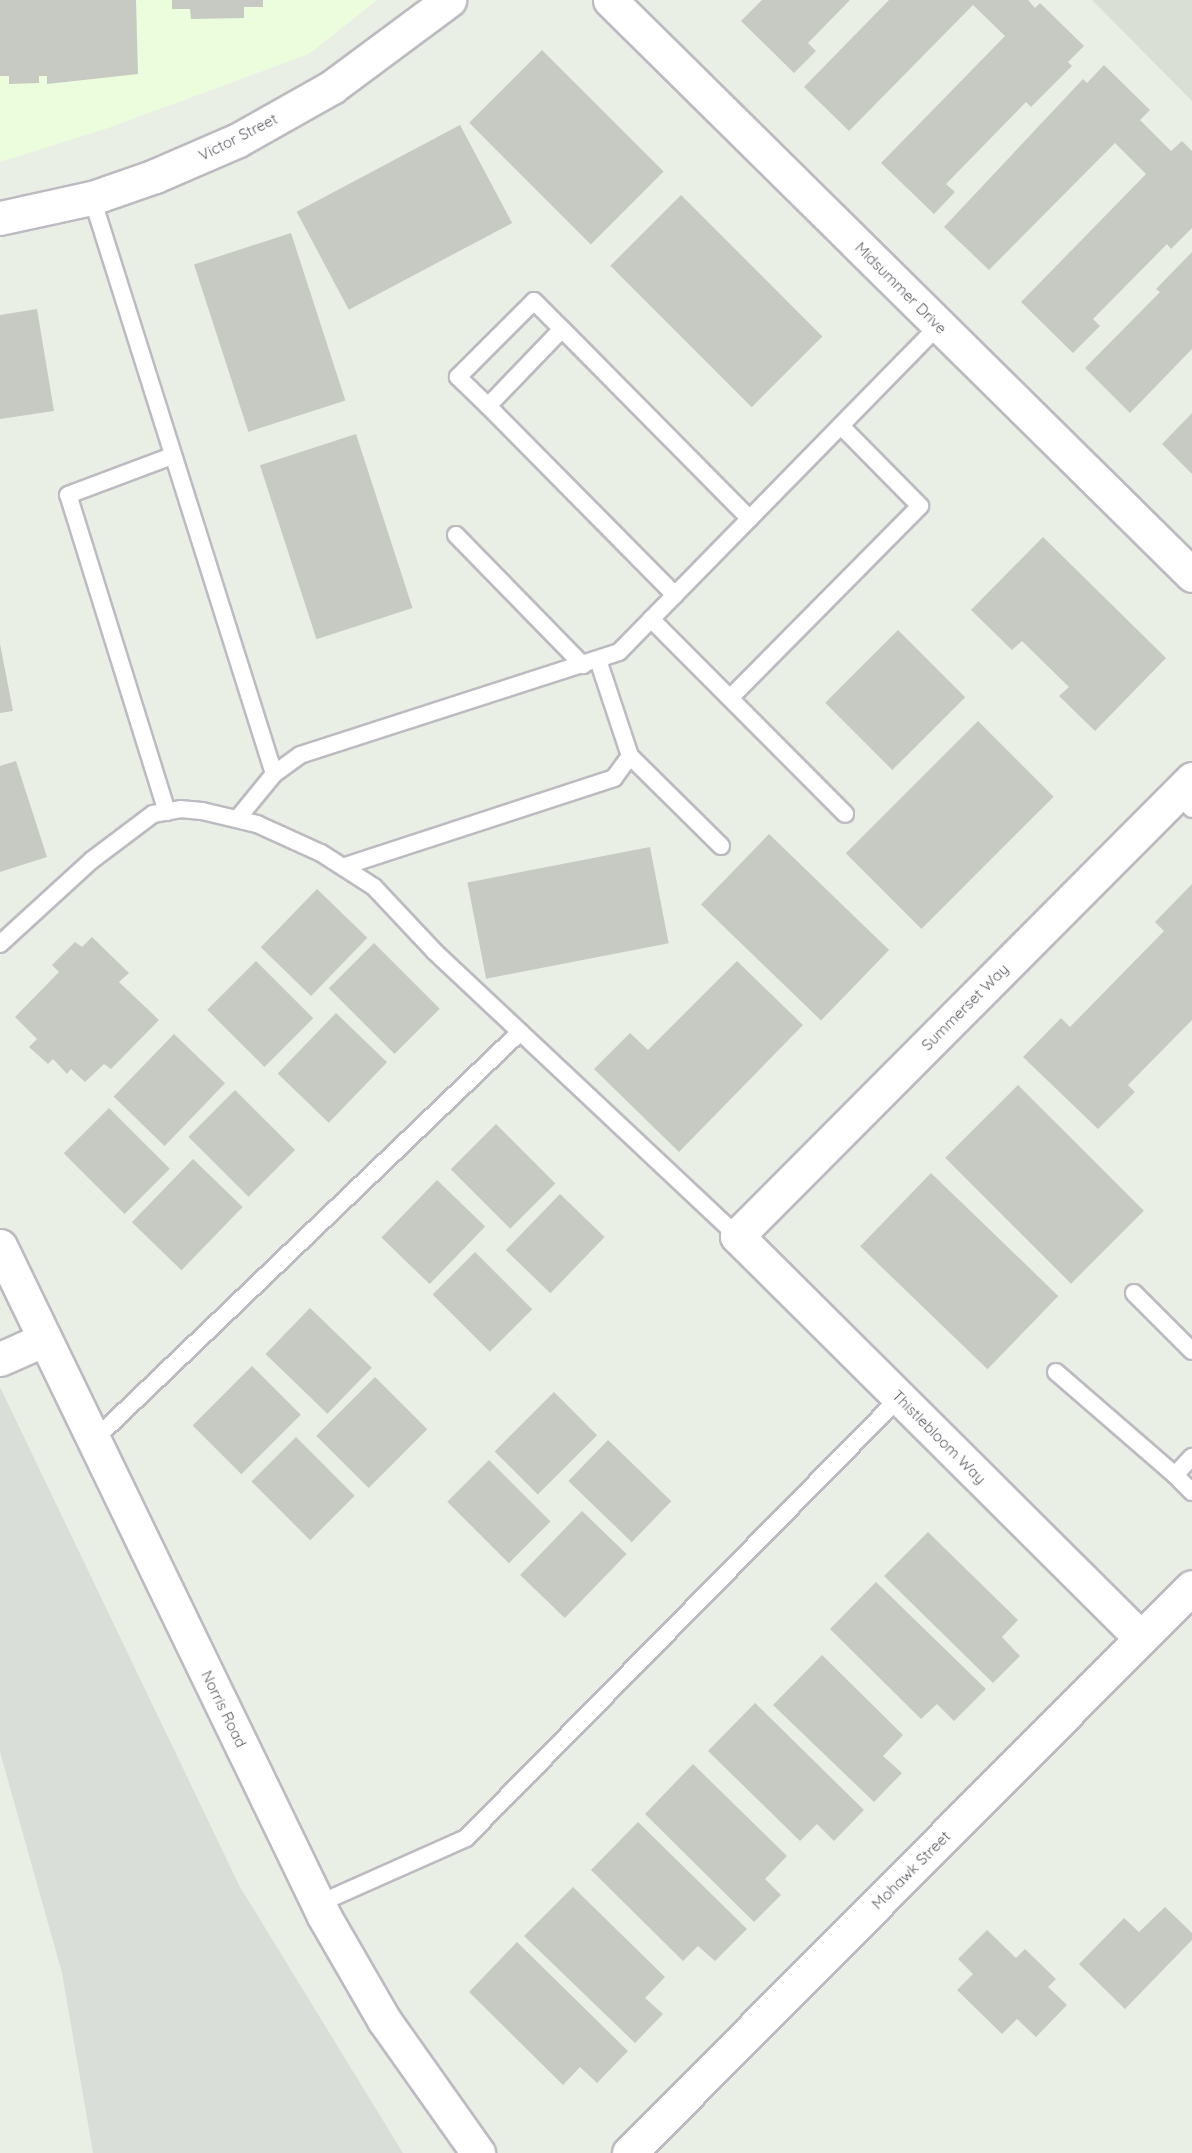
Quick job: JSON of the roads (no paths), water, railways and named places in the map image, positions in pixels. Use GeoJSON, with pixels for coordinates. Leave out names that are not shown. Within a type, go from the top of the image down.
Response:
{"type":"FeatureCollection","features":[{"type":"Feature","properties":{"kind":"street","name":"Victor Street"},"geometry":{"type":"LineString","coordinates":[[0,218],[92,198],[155,176],[238,140],[332,87],[406,36],[449,0]]}},
{"type":"Feature","properties":{"kind":"street","name":"Midsummer Drive"},"geometry":{"type":"LineString","coordinates":[[610,0],[1192,575]]}},
{"type":"Feature","properties":{"kind":"street","name":"Summerset Way"},"geometry":{"type":"LineString","coordinates":[[737,1236],[1187,794]]}},
{"type":"Feature","properties":{"kind":"street","name":"Thistlebloom Way"},"geometry":{"type":"LineString","coordinates":[[737,1236],[1142,1638]]}},
{"type":"Feature","properties":{"kind":"street","name":"Norris Road"},"geometry":{"type":"LineString","coordinates":[[0,1246],[318,1904],[384,2020],[478,2153]]}},
{"type":"Feature","properties":{"kind":"street"},"geometry":{"type":"LineString","coordinates":[[0,1359],[45,1339]]}},
{"type":"Feature","properties":{"kind":"street","name":"Mohawk Street"},"geometry":{"type":"LineString","coordinates":[[629,2153],[1192,1587]]}},
{"type":"Feature","properties":{"kind":"lane"},"geometry":{"type":"LineString","coordinates":[[92,198],[274,774]]}},
{"type":"Feature","properties":{"kind":"lane"},"geometry":{"type":"LineString","coordinates":[[675,595],[458,377],[534,301],[750,519]]}},
{"type":"Feature","properties":{"kind":"lane"},"geometry":{"type":"LineString","coordinates":[[238,818],[274,774],[300,755],[619,652],[939,325]]}},
{"type":"Feature","properties":{"kind":"lane"},"geometry":{"type":"LineString","coordinates":[[488,406],[562,329]]}},
{"type":"Feature","properties":{"kind":"lane"},"geometry":{"type":"LineString","coordinates":[[730,698],[920,506],[841,426]]}},
{"type":"Feature","properties":{"kind":"lane"},"geometry":{"type":"LineString","coordinates":[[166,812],[68,495],[172,456]]}},
{"type":"Feature","properties":{"kind":"lane"},"geometry":{"type":"LineString","coordinates":[[456,535],[590,663],[630,756],[721,846]]}},
{"type":"Feature","properties":{"kind":"lane"},"geometry":{"type":"LineString","coordinates":[[651,619],[845,814]]}},
{"type":"Feature","properties":{"kind":"lane"},"geometry":{"type":"LineString","coordinates":[[345,866],[614,778],[630,756]]}},
{"type":"Feature","properties":{"kind":"lane"},"geometry":{"type":"LineString","coordinates":[[0,944],[133,826],[153,814],[180,809],[238,818],[295,840],[345,866],[374,887],[520,1032],[737,1236]]}},
{"type":"Feature","properties":{"kind":"lane"},"geometry":{"type":"LineString","coordinates":[[94,1440],[520,1032]]}},
{"type":"Feature","properties":{"kind":"lane"},"geometry":{"type":"LineString","coordinates":[[1134,1293],[1192,1351]]}},
{"type":"Feature","properties":{"kind":"lane"},"geometry":{"type":"LineString","coordinates":[[1056,1371],[1192,1492]]}},
{"type":"Feature","properties":{"kind":"lane"},"geometry":{"type":"LineString","coordinates":[[318,1904],[466,1838],[900,1397]]}},
{"type":"Feature","properties":{"kind":"lane"},"geometry":{"type":"LineString","coordinates":[[1175,1475],[1192,1457]]}}]}
